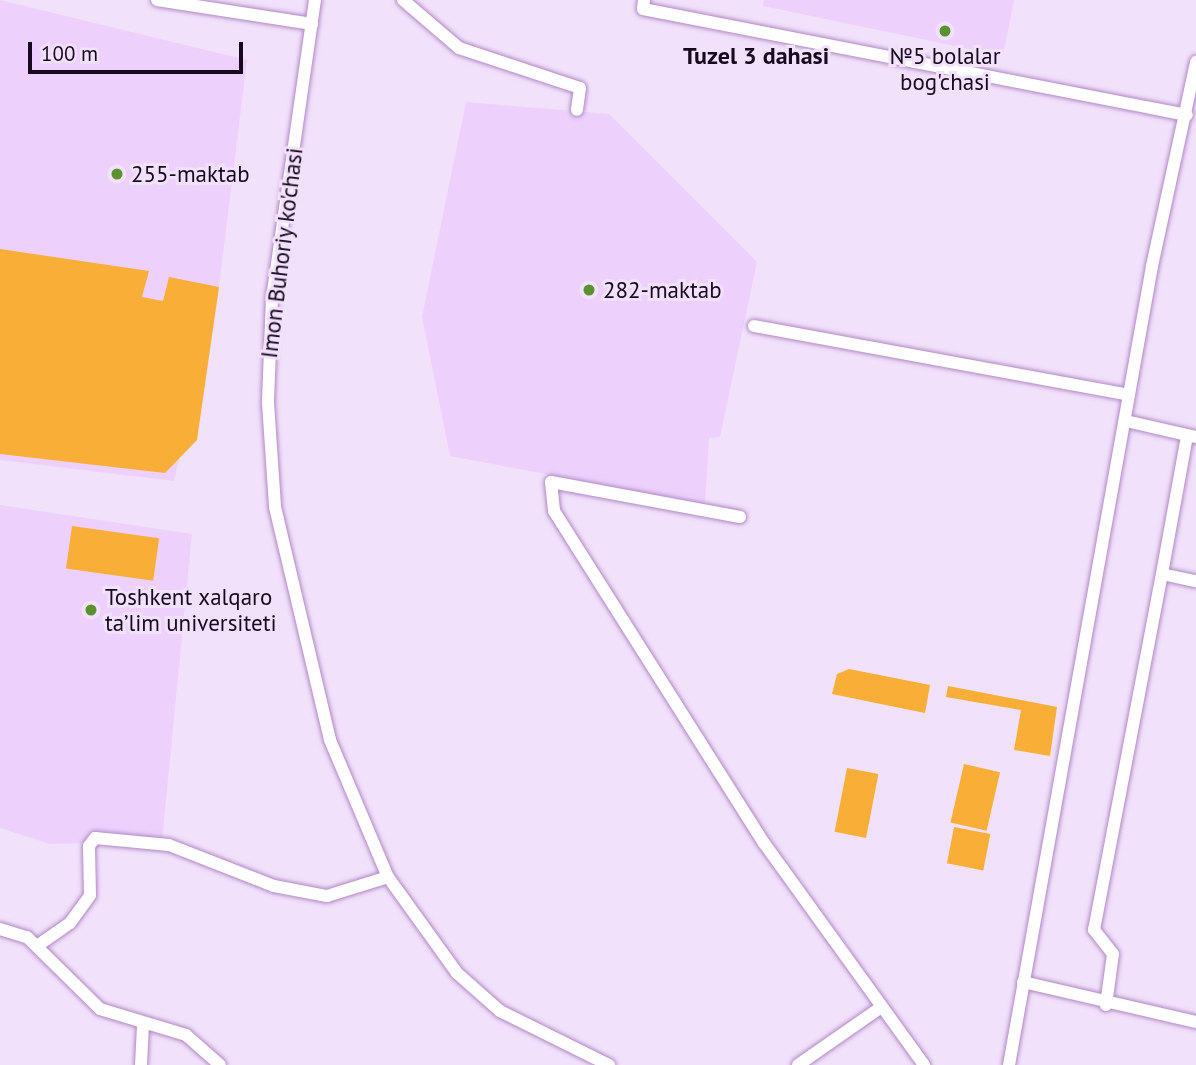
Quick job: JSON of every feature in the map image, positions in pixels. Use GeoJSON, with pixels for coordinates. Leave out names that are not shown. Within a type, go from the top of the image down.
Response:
{"type":"FeatureCollection","features":[{"type":"Feature","properties":{"kind":"street"},"geometry":{"type":"LineString","coordinates":[[157,0],[312,24]]}},
{"type":"Feature","properties":{"kind":"street","name":"Imon Buhoriy ko'chasi"},"geometry":{"type":"LineString","coordinates":[[316,0],[272,297],[268,403],[275,507],[330,740],[388,877],[442,955],[482,997],[609,1065]]}},
{"type":"Feature","properties":{"kind":"street"},"geometry":{"type":"LineString","coordinates":[[403,0],[459,48],[580,88],[577,110]]}},
{"type":"Feature","properties":{"kind":"street"},"geometry":{"type":"LineString","coordinates":[[644,0],[643,9],[1187,114]]}},
{"type":"Feature","properties":{"kind":"street"},"geometry":{"type":"LineString","coordinates":[[1009,1065],[1129,395],[1196,62]]}},
{"type":"Feature","properties":{"kind":"street"},"geometry":{"type":"LineString","coordinates":[[754,326],[1129,395]]}},
{"type":"Feature","properties":{"kind":"street"},"geometry":{"type":"LineString","coordinates":[[1106,1005],[1113,954],[1094,930],[1161,574],[1192,436],[1126,421]]}},
{"type":"Feature","properties":{"kind":"street"},"geometry":{"type":"LineString","coordinates":[[740,517],[551,482],[554,511],[764,843],[872,987],[880,1008],[924,1065]]}},
{"type":"Feature","properties":{"kind":"street"},"geometry":{"type":"LineString","coordinates":[[1161,574],[1196,581]]}},
{"type":"Feature","properties":{"kind":"street"},"geometry":{"type":"LineString","coordinates":[[37,946],[70,923],[90,895],[89,846],[95,838],[169,845],[274,886],[327,896],[388,877]]}},
{"type":"Feature","properties":{"kind":"street"},"geometry":{"type":"LineString","coordinates":[[0,929],[37,946],[100,1009],[143,1025],[186,1035],[220,1065]]}},
{"type":"Feature","properties":{"kind":"street"},"geometry":{"type":"LineString","coordinates":[[1023,982],[1106,1005],[1196,1023]]}},
{"type":"Feature","properties":{"kind":"street"},"geometry":{"type":"LineString","coordinates":[[797,1065],[880,1008]]}},
{"type":"Feature","properties":{"kind":"street"},"geometry":{"type":"LineString","coordinates":[[141,1065],[143,1025]]}},
{"type":"Feature","properties":{"kind":"shaded area","name":"255-maktab"},"geometry":{"type":"Polygon","coordinates":[[[0,0],[247,60],[219,287],[174,481],[0,460],[0,0]]]}},
{"type":"Feature","properties":{"kind":"shaded area","name":"№5 bolalar bog'chasi"},"geometry":{"type":"Polygon","coordinates":[[[764,0],[1014,0],[1003,56],[763,6],[764,0]]]}},
{"type":"Feature","properties":{"kind":"shaded area","name":"282-maktab"},"geometry":{"type":"Polygon","coordinates":[[[466,102],[609,114],[757,262],[720,437],[709,438],[705,504],[450,456],[422,317],[466,102]]]}},
{"type":"Feature","properties":{"kind":"shaded area"},"geometry":{"type":"Polygon","coordinates":[[[0,249],[149,271],[142,297],[163,301],[169,277],[219,287],[197,440],[165,473],[0,454],[0,249]]]}},
{"type":"Feature","properties":{"kind":"shaded area","name":"Toshkent xalqaro ta’lim universiteti"},"geometry":{"type":"Polygon","coordinates":[[[0,505],[192,534],[162,841],[50,844],[0,828],[0,505]]]}},
{"type":"Feature","properties":{"kind":"shaded area"},"geometry":{"type":"Polygon","coordinates":[[[72,526],[159,538],[153,581],[66,569],[72,526]]]}},
{"type":"Feature","properties":{"kind":"shaded area"},"geometry":{"type":"Polygon","coordinates":[[[849,669],[930,685],[925,713],[832,694],[837,674],[849,669]]]}},
{"type":"Feature","properties":{"kind":"shaded area"},"geometry":{"type":"Polygon","coordinates":[[[948,686],[1057,707],[1050,756],[1014,750],[1021,710],[946,697],[948,686]]]}},
{"type":"Feature","properties":{"kind":"shaded area"},"geometry":{"type":"Polygon","coordinates":[[[964,764],[1000,772],[987,831],[951,822],[964,764]]]}},
{"type":"Feature","properties":{"kind":"shaded area"},"geometry":{"type":"Polygon","coordinates":[[[847,768],[878,774],[866,838],[835,832],[847,768]]]}},
{"type":"Feature","properties":{"kind":"shaded area"},"geometry":{"type":"Polygon","coordinates":[[[954,827],[990,834],[983,870],[947,863],[954,827]]]}},
{"type":"Feature","properties":{"kind":"place","name":"№5 bolalar bog'chasi"},"geometry":{"type":"Point","coordinates":[945,31]}},
{"type":"Feature","properties":{"kind":"place","name":"255-maktab"},"geometry":{"type":"Point","coordinates":[117,174]}},
{"type":"Feature","properties":{"kind":"place","name":"282-maktab"},"geometry":{"type":"Point","coordinates":[589,290]}},
{"type":"Feature","properties":{"kind":"place","name":"Toshkent xalqaro ta’lim universiteti"},"geometry":{"type":"Point","coordinates":[91,610]}},
{"type":"Feature","properties":{"kind":"district","name":"Tuzel 3 dahasi"},"geometry":{"type":"Point","coordinates":[756,56]}}]}
